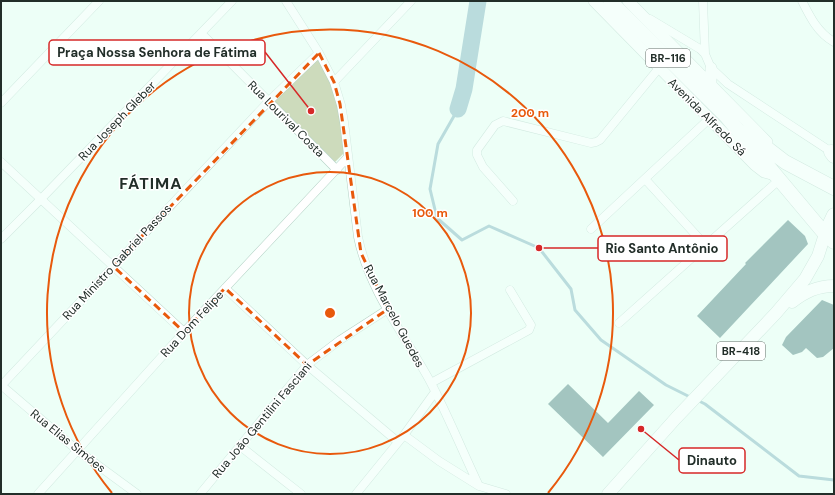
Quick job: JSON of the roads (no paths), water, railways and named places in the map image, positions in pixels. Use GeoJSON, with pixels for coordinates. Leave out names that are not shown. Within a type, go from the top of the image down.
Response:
{"type":"FeatureCollection","features":[{"type":"Feature","properties":{"kind":"highway","name":"Avenida Alfredo Sá"},"geometry":{"type":"LineString","coordinates":[[610,1],[726,116],[829,238]]}},
{"type":"Feature","properties":{"kind":"highway","name":"BR-116"},"geometry":{"type":"LineString","coordinates":[[726,116],[785,162],[834,188]]}},
{"type":"Feature","properties":{"kind":"highway"},"geometry":{"type":"LineString","coordinates":[[829,238],[828,224],[834,215]]}},
{"type":"Feature","properties":{"kind":"main road","name":"BR-418"},"geometry":{"type":"LineString","coordinates":[[608,494],[676,418],[776,313],[805,279],[829,238]]}},
{"type":"Feature","properties":{"kind":"main road","name":"BR-418"},"geometry":{"type":"LineString","coordinates":[[776,313],[806,292],[824,286],[834,286]]}},
{"type":"Feature","properties":{"kind":"street"},"geometry":{"type":"LineString","coordinates":[[1,103],[99,1]]}},
{"type":"Feature","properties":{"kind":"street","name":"Rua Joseph Gleber"},"geometry":{"type":"LineString","coordinates":[[1,239],[202,34],[232,1]]}},
{"type":"Feature","properties":{"kind":"street","name":"Rua Marcelo Guedes"},"geometry":{"type":"LineString","coordinates":[[286,1],[319,53],[334,82],[342,111],[361,253],[388,309],[431,383],[479,486]]}},
{"type":"Feature","properties":{"kind":"street"},"geometry":{"type":"LineString","coordinates":[[334,82],[411,1]]}},
{"type":"Feature","properties":{"kind":"street","name":"Avenida Alfredo Sá"},"geometry":{"type":"LineString","coordinates":[[594,1],[755,165],[764,172],[777,178]]}},
{"type":"Feature","properties":{"kind":"street","name":"Avenida Alfredo Sá"},"geometry":{"type":"LineString","coordinates":[[628,1],[776,151],[785,162]]}},
{"type":"Feature","properties":{"kind":"street"},"geometry":{"type":"LineString","coordinates":[[703,1],[704,54]]}},
{"type":"Feature","properties":{"kind":"street"},"geometry":{"type":"LineString","coordinates":[[802,1],[816,27],[828,39],[834,42]]}},
{"type":"Feature","properties":{"kind":"street"},"geometry":{"type":"LineString","coordinates":[[636,10],[695,45],[704,54],[712,68],[722,80],[833,154]]}},
{"type":"Feature","properties":{"kind":"street","name":"Rua Lourival Costa"},"geometry":{"type":"LineString","coordinates":[[202,34],[337,170]]}},
{"type":"Feature","properties":{"kind":"street","name":"Rua Ministro Gabriel Passos"},"geometry":{"type":"LineString","coordinates":[[1,386],[269,101],[319,53]]}},
{"type":"Feature","properties":{"kind":"street"},"geometry":{"type":"LineString","coordinates":[[513,201],[483,167],[477,155],[477,150],[495,125],[503,122],[591,143],[596,142],[600,140],[659,68]]}},
{"type":"Feature","properties":{"kind":"street"},"geometry":{"type":"LineString","coordinates":[[711,85],[712,68]]}},
{"type":"Feature","properties":{"kind":"street"},"geometry":{"type":"LineString","coordinates":[[591,229],[709,119]]}},
{"type":"Feature","properties":{"kind":"street","name":"Rua Dom Felipe"},"geometry":{"type":"LineString","coordinates":[[38,494],[184,332],[348,157]]}},
{"type":"Feature","properties":{"kind":"street"},"geometry":{"type":"LineString","coordinates":[[1,162],[184,332]]}},
{"type":"Feature","properties":{"kind":"street"},"geometry":{"type":"LineString","coordinates":[[620,323],[706,246],[777,178]]}},
{"type":"Feature","properties":{"kind":"street"},"geometry":{"type":"LineString","coordinates":[[646,179],[706,246]]}},
{"type":"Feature","properties":{"kind":"street"},"geometry":{"type":"LineString","coordinates":[[226,288],[307,365],[398,442]]}},
{"type":"Feature","properties":{"kind":"street"},"geometry":{"type":"LineString","coordinates":[[431,383],[529,330],[531,324],[510,290]]}},
{"type":"Feature","properties":{"kind":"street","name":"Rua João Gentilini Fasciani"},"geometry":{"type":"LineString","coordinates":[[200,494],[307,365],[340,340],[388,309]]}},
{"type":"Feature","properties":{"kind":"street","name":"Rua Elias Simões"},"geometry":{"type":"LineString","coordinates":[[1,386],[78,450],[137,494]]}},
{"type":"Feature","properties":{"kind":"street"},"geometry":{"type":"LineString","coordinates":[[356,494],[404,435],[435,392]]}},
{"type":"Feature","properties":{"kind":"street"},"geometry":{"type":"LineString","coordinates":[[404,435],[439,461],[479,486],[506,494]]}},
{"type":"Feature","properties":{"kind":"street"},"geometry":{"type":"LineString","coordinates":[[240,446],[301,494]]}},
{"type":"Feature","properties":{"kind":"waterway"},"geometry":{"type":"LineString","coordinates":[[458,109],[464,89],[478,1]]}},
{"type":"Feature","properties":{"kind":"waterway"},"geometry":{"type":"LineString","coordinates":[[458,109],[438,144],[430,189],[437,218],[462,240],[489,226],[539,248],[571,289],[575,310],[601,340],[666,385],[692,398]]}},
{"type":"Feature","properties":{"kind":"waterway"},"geometry":{"type":"LineString","coordinates":[[697,400],[705,404],[799,476],[834,480]]}},
{"type":"Feature","properties":{"kind":"place","name":"Praça Nossa Senhora de Fátima"},"geometry":{"type":"Point","coordinates":[311,111]}},
{"type":"Feature","properties":{"kind":"place","name":"Rio Santo Antônio"},"geometry":{"type":"Point","coordinates":[539,248]}},
{"type":"Feature","properties":{"kind":"place","name":"Dinauto"},"geometry":{"type":"Point","coordinates":[641,429]}},
{"type":"Feature","properties":{"kind":"district","name":"FÁTIMA"},"geometry":{"type":"Point","coordinates":[151,183]}}]}
